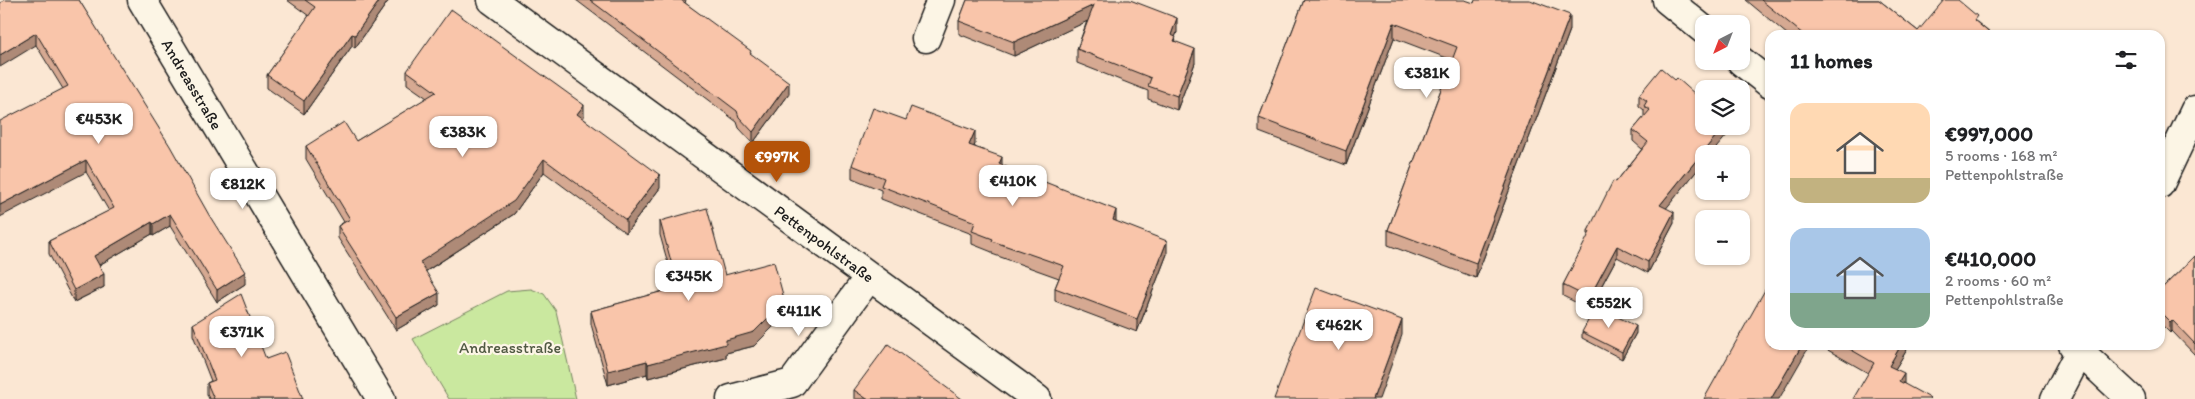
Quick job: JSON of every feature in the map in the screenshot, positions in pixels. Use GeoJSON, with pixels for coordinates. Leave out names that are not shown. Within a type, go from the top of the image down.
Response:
{"type":"FeatureCollection","features":[{"type":"Feature","properties":{"kind":"street","name":"Andreasstraße"},"geometry":{"type":"LineString","coordinates":[[142,0],[380,399]]}},
{"type":"Feature","properties":{"kind":"street","name":"Pettenpohlstraße"},"geometry":{"type":"LineString","coordinates":[[492,0],[1037,399]]}},
{"type":"Feature","properties":{"kind":"street"},"geometry":{"type":"LineString","coordinates":[[926,38],[941,0]]}},
{"type":"Feature","properties":{"kind":"street"},"geometry":{"type":"LineString","coordinates":[[1667,0],[1695,23]]}},
{"type":"Feature","properties":{"kind":"street"},"geometry":{"type":"LineString","coordinates":[[1750,68],[1765,80]]}},
{"type":"Feature","properties":{"kind":"street"},"geometry":{"type":"LineString","coordinates":[[2165,173],[2195,110]]}},
{"type":"Feature","properties":{"kind":"street"},"geometry":{"type":"LineString","coordinates":[[732,399],[796,391],[869,277]]}},
{"type":"Feature","properties":{"kind":"street"},"geometry":{"type":"LineString","coordinates":[[2055,399],[2078,350]]}},
{"type":"Feature","properties":{"kind":"street"},"geometry":{"type":"LineString","coordinates":[[2082,350],[2131,399]]}},
{"type":"Feature","properties":{"kind":"green space","name":"Andreasstraße"},"geometry":{"type":"Polygon","coordinates":[[[531,289],[544,294],[556,311],[576,399],[449,399],[413,339],[507,291],[531,289]]]}},
{"type":"Feature","properties":{"kind":"building"},"geometry":{"type":"Polygon","coordinates":[[[5,0],[79,0],[170,146],[209,215],[245,272],[217,290],[170,214],[153,224],[152,222],[94,256],[104,274],[74,290],[49,241],[114,208],[86,160],[0,205],[0,121],[68,86],[36,33],[0,55],[0,3],[5,0]]]}},
{"type":"Feature","properties":{"kind":"building"},"geometry":{"type":"Polygon","coordinates":[[[305,0],[380,0],[355,35],[352,34],[304,101],[267,75],[315,7],[305,0]]]}},
{"type":"Feature","properties":{"kind":"building"},"geometry":{"type":"Polygon","coordinates":[[[590,0],[681,0],[751,51],[750,53],[789,82],[753,132],[739,117],[737,111],[590,0]]]}},
{"type":"Feature","properties":{"kind":"building"},"geometry":{"type":"Polygon","coordinates":[[[967,0],[1130,0],[1177,18],[1171,35],[1176,37],[1174,41],[1195,49],[1177,96],[1148,86],[1151,78],[1077,49],[1094,5],[1014,42],[959,21],[967,0]]]}},
{"type":"Feature","properties":{"kind":"building"},"geometry":{"type":"Polygon","coordinates":[[[1304,0],[1465,0],[1474,3],[1475,0],[1530,0],[1570,15],[1476,263],[1388,230],[1457,47],[1394,23],[1346,151],[1259,118],[1304,0]]]}},
{"type":"Feature","properties":{"kind":"building"},"geometry":{"type":"Polygon","coordinates":[[[1761,0],[1879,0],[1917,30],[1798,30],[1761,0]]]}},
{"type":"Feature","properties":{"kind":"building"},"geometry":{"type":"Polygon","coordinates":[[[1944,0],[1958,0],[1977,16],[1974,20],[1986,30],[1919,30],[1944,0]]]}},
{"type":"Feature","properties":{"kind":"building"},"geometry":{"type":"Polygon","coordinates":[[[451,9],[584,105],[577,114],[660,175],[626,220],[544,159],[514,201],[420,262],[439,293],[396,317],[338,226],[350,219],[306,146],[344,122],[356,141],[436,92],[407,71],[451,9]]]}},
{"type":"Feature","properties":{"kind":"building"},"geometry":{"type":"Polygon","coordinates":[[[1661,68],[1675,80],[1677,78],[1695,94],[1695,135],[1717,135],[1709,145],[1695,145],[1695,162],[1660,205],[1674,212],[1648,262],[1617,246],[1589,298],[1563,285],[1613,181],[1616,182],[1648,142],[1633,130],[1650,110],[1644,106],[1647,101],[1639,95],[1661,68]]]}},
{"type":"Feature","properties":{"kind":"building"},"geometry":{"type":"Polygon","coordinates":[[[911,107],[975,131],[969,145],[1002,157],[999,164],[1116,210],[1113,220],[1167,241],[1137,319],[1055,288],[1064,266],[992,241],[993,239],[972,231],[975,222],[881,186],[884,178],[852,165],[873,108],[906,120],[911,107]]]}},
{"type":"Feature","properties":{"kind":"building"},"geometry":{"type":"Polygon","coordinates":[[[707,208],[725,275],[774,262],[783,295],[773,313],[754,332],[726,340],[726,344],[648,364],[647,361],[608,371],[591,311],[678,287],[660,221],[707,208]]]}},
{"type":"Feature","properties":{"kind":"building"},"geometry":{"type":"Polygon","coordinates":[[[2195,256],[2195,344],[2172,320],[2170,322],[2165,317],[2165,285],[2195,256]]]}},
{"type":"Feature","properties":{"kind":"building"},"geometry":{"type":"Polygon","coordinates":[[[1316,288],[1402,320],[1373,399],[1274,399],[1316,288]]]}},
{"type":"Feature","properties":{"kind":"building"},"geometry":{"type":"Polygon","coordinates":[[[1765,290],[1765,350],[1799,350],[1771,399],[1704,399],[1765,290]]]}},
{"type":"Feature","properties":{"kind":"building"},"geometry":{"type":"Polygon","coordinates":[[[241,294],[266,359],[285,352],[303,399],[214,399],[207,383],[215,380],[193,324],[241,294]]]}},
{"type":"Feature","properties":{"kind":"building"},"geometry":{"type":"Polygon","coordinates":[[[1596,306],[1636,326],[1622,352],[1582,332],[1596,306]]]}},
{"type":"Feature","properties":{"kind":"building"},"geometry":{"type":"Polygon","coordinates":[[[888,344],[962,399],[867,399],[854,390],[888,344]]]}},
{"type":"Feature","properties":{"kind":"building"},"geometry":{"type":"Polygon","coordinates":[[[1852,350],[1898,350],[1889,366],[1904,373],[1899,381],[1930,398],[1853,399],[1874,363],[1852,350]]]}}]}
